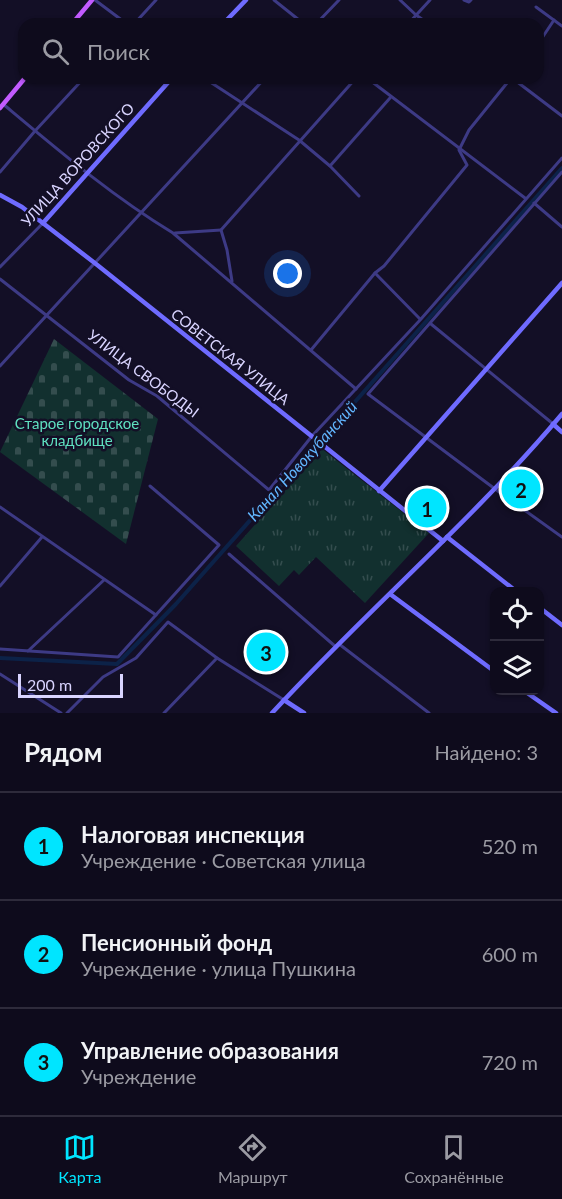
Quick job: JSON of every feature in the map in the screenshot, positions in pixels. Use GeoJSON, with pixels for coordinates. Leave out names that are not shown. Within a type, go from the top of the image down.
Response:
{"type":"FeatureCollection","features":[{"type":"Feature","properties":{"kind":"main road"},"geometry":{"type":"LineString","coordinates":[[78,18],[94,0]]}},
{"type":"Feature","properties":{"kind":"main road"},"geometry":{"type":"LineString","coordinates":[[229,18],[246,0]]}},
{"type":"Feature","properties":{"kind":"main road"},"geometry":{"type":"LineString","coordinates":[[2,106],[21,84]]}},
{"type":"Feature","properties":{"kind":"main road","name":"УЛИЦА ВОРОВСКОГО"},"geometry":{"type":"LineString","coordinates":[[43,223],[167,84]]}},
{"type":"Feature","properties":{"kind":"main road","name":"СОВЕТСКАЯ УЛИЦА"},"geometry":{"type":"LineString","coordinates":[[0,195],[22,207],[96,264],[379,491],[512,587]]}},
{"type":"Feature","properties":{"kind":"main road"},"geometry":{"type":"LineString","coordinates":[[379,491],[562,283]]}},
{"type":"Feature","properties":{"kind":"main road"},"geometry":{"type":"LineString","coordinates":[[272,713],[307,674],[495,489],[562,414]]}},
{"type":"Feature","properties":{"kind":"main road"},"geometry":{"type":"LineString","coordinates":[[553,424],[562,432]]}},
{"type":"Feature","properties":{"kind":"main road"},"geometry":{"type":"LineString","coordinates":[[390,594],[490,667]]}},
{"type":"Feature","properties":{"kind":"main road"},"geometry":{"type":"LineString","coordinates":[[544,611],[562,625]]}},
{"type":"Feature","properties":{"kind":"main road"},"geometry":{"type":"LineString","coordinates":[[530,695],[556,713]]}},
{"type":"Feature","properties":{"kind":"main road"},"geometry":{"type":"LineString","coordinates":[[284,700],[304,713]]}},
{"type":"Feature","properties":{"kind":"street"},"geometry":{"type":"LineString","coordinates":[[94,0],[119,18]]}},
{"type":"Feature","properties":{"kind":"street"},"geometry":{"type":"LineString","coordinates":[[140,18],[156,0]]}},
{"type":"Feature","properties":{"kind":"street"},"geometry":{"type":"LineString","coordinates":[[274,0],[296,18]]}},
{"type":"Feature","properties":{"kind":"street"},"geometry":{"type":"LineString","coordinates":[[322,18],[339,0]]}},
{"type":"Feature","properties":{"kind":"street"},"geometry":{"type":"LineString","coordinates":[[400,0],[420,18]]}},
{"type":"Feature","properties":{"kind":"street"},"geometry":{"type":"LineString","coordinates":[[413,18],[430,0]]}},
{"type":"Feature","properties":{"kind":"street"},"geometry":{"type":"LineString","coordinates":[[464,0],[469,2],[471,0]]}},
{"type":"Feature","properties":{"kind":"street"},"geometry":{"type":"LineString","coordinates":[[536,7],[562,26]]}},
{"type":"Feature","properties":{"kind":"street"},"geometry":{"type":"LineString","coordinates":[[544,35],[554,20]]}},
{"type":"Feature","properties":{"kind":"street"},"geometry":{"type":"LineString","coordinates":[[0,172],[78,84]]}},
{"type":"Feature","properties":{"kind":"street"},"geometry":{"type":"LineString","coordinates":[[213,84],[299,140],[330,166],[359,196]]}},
{"type":"Feature","properties":{"kind":"street"},"geometry":{"type":"LineString","coordinates":[[0,366],[259,84]]}},
{"type":"Feature","properties":{"kind":"street"},"geometry":{"type":"LineString","coordinates":[[173,233],[221,230],[350,84]]}},
{"type":"Feature","properties":{"kind":"street"},"geometry":{"type":"LineString","coordinates":[[374,84],[526,199]]}},
{"type":"Feature","properties":{"kind":"street"},"geometry":{"type":"LineString","coordinates":[[459,150],[470,130],[507,84]]}},
{"type":"Feature","properties":{"kind":"street"},"geometry":{"type":"LineString","coordinates":[[520,84],[562,116]]}},
{"type":"Feature","properties":{"kind":"street"},"geometry":{"type":"LineString","coordinates":[[330,166],[390,97]]}},
{"type":"Feature","properties":{"kind":"street"},"geometry":{"type":"LineString","coordinates":[[2,106],[86,174],[141,214],[173,233],[357,389]]}},
{"type":"Feature","properties":{"kind":"street"},"geometry":{"type":"LineString","coordinates":[[311,350],[467,165],[459,150]]}},
{"type":"Feature","properties":{"kind":"street"},"geometry":{"type":"LineString","coordinates":[[312,436],[421,319],[562,158]]}},
{"type":"Feature","properties":{"kind":"street"},"geometry":{"type":"LineString","coordinates":[[562,172],[368,394],[562,537]]}},
{"type":"Feature","properties":{"kind":"street"},"geometry":{"type":"LineString","coordinates":[[534,203],[562,227]]}},
{"type":"Feature","properties":{"kind":"street","name":"УЛИЦА ВОРОВСКОГО"},"geometry":{"type":"LineString","coordinates":[[0,267],[43,223]]}},
{"type":"Feature","properties":{"kind":"street"},"geometry":{"type":"LineString","coordinates":[[221,230],[232,281]]}},
{"type":"Feature","properties":{"kind":"street"},"geometry":{"type":"LineString","coordinates":[[375,273],[421,319]]}},
{"type":"Feature","properties":{"kind":"street","name":"УЛИЦА СВОБОДЫ"},"geometry":{"type":"LineString","coordinates":[[0,279],[129,380],[157,396],[269,490],[312,436]]}},
{"type":"Feature","properties":{"kind":"street"},"geometry":{"type":"LineString","coordinates":[[431,324],[553,424]]}},
{"type":"Feature","properties":{"kind":"street"},"geometry":{"type":"LineString","coordinates":[[0,649],[118,657],[219,545],[150,486]]}},
{"type":"Feature","properties":{"kind":"street"},"geometry":{"type":"LineString","coordinates":[[0,507],[156,615]]}},
{"type":"Feature","properties":{"kind":"street"},"geometry":{"type":"LineString","coordinates":[[0,586],[42,537]]}},
{"type":"Feature","properties":{"kind":"street"},"geometry":{"type":"LineString","coordinates":[[229,554],[338,645],[429,713]]}},
{"type":"Feature","properties":{"kind":"street"},"geometry":{"type":"LineString","coordinates":[[28,651],[104,580]]}},
{"type":"Feature","properties":{"kind":"street"},"geometry":{"type":"LineString","coordinates":[[68,713],[103,677],[136,658],[168,622],[216,658],[284,700]]}},
{"type":"Feature","properties":{"kind":"street"},"geometry":{"type":"LineString","coordinates":[[164,713],[216,658]]}},
{"type":"Feature","properties":{"kind":"street"},"geometry":{"type":"LineString","coordinates":[[0,680],[2,675],[61,713]]}},
{"type":"Feature","properties":{"kind":"green space","name":"Старое городское кладбище"},"geometry":{"type":"Polygon","coordinates":[[[54,339],[158,419],[126,544],[0,452],[54,339]]]}},
{"type":"Feature","properties":{"kind":"green space"},"geometry":{"type":"Polygon","coordinates":[[[322,449],[429,533],[365,603],[316,557],[299,575],[294,570],[279,586],[236,546],[322,449]]]}},
{"type":"Feature","properties":{"kind":"waterway","name":"Канал Новокубанский"},"geometry":{"type":"LineString","coordinates":[[0,658],[117,664],[176,604],[562,168]]}},
{"type":"Feature","properties":{"kind":"place","name":"Пенсионный фонд"},"geometry":{"type":"Point","coordinates":[521,489]}},
{"type":"Feature","properties":{"kind":"place","name":"Налоговая инспекция"},"geometry":{"type":"Point","coordinates":[427,508]}},
{"type":"Feature","properties":{"kind":"place","name":"Управление образования"},"geometry":{"type":"Point","coordinates":[266,652]}}]}
